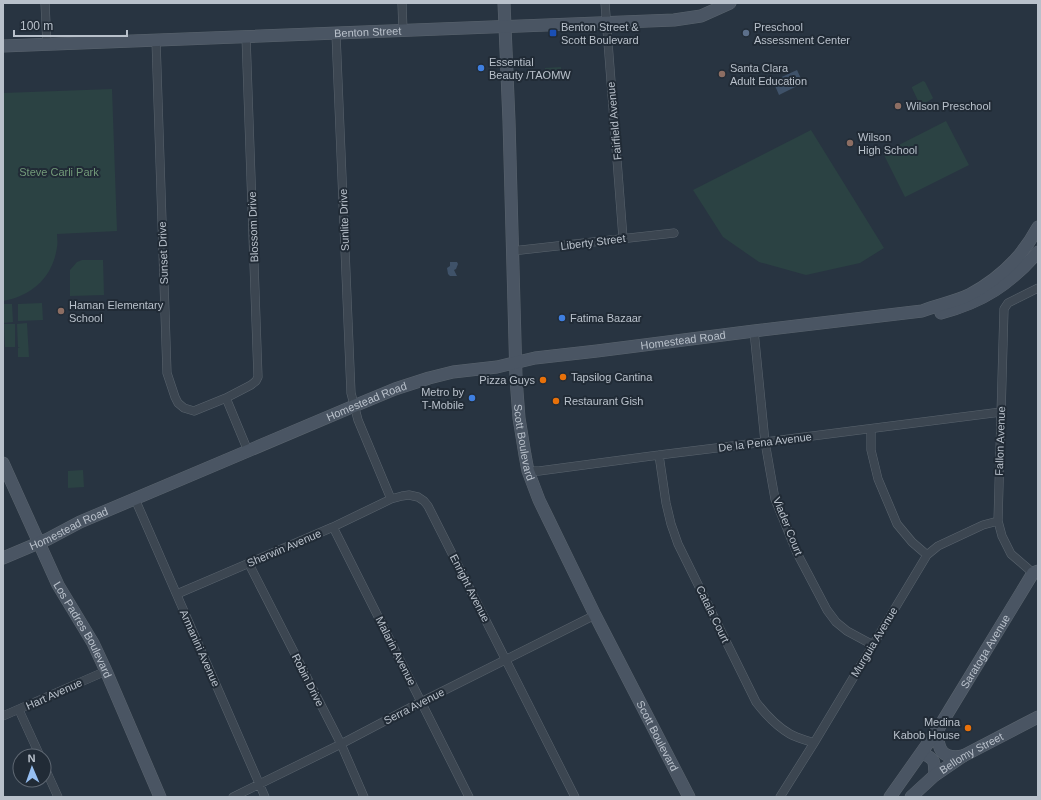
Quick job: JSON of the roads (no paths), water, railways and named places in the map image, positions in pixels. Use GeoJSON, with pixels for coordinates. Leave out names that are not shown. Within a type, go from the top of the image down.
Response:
{"type":"FeatureCollection","features":[{"type":"Feature","properties":{"kind":"main road","name":"Scott Boulevard"},"geometry":{"type":"LineString","coordinates":[[504,3],[509,121],[515,362],[519,418],[528,471],[539,500],[595,615],[688,797]]}},
{"type":"Feature","properties":{"kind":"main road","name":"Benton Street"},"geometry":{"type":"LineString","coordinates":[[3,46],[246,36],[403,32],[674,20],[701,16],[730,3]]}},
{"type":"Feature","properties":{"kind":"main road","name":"Homestead Road"},"geometry":{"type":"LineString","coordinates":[[3,558],[38,543],[80,522],[354,406],[395,389],[429,378],[452,372],[497,367],[535,358],[922,311],[951,302],[968,295],[992,281],[1016,260],[1038,227]]}},
{"type":"Feature","properties":{"kind":"main road","name":"Homestead Road"},"geometry":{"type":"LineString","coordinates":[[922,311],[938,314],[977,301],[1006,283],[1025,267],[1038,252]]}},
{"type":"Feature","properties":{"kind":"main road","name":"Los Padres Boulevard"},"geometry":{"type":"LineString","coordinates":[[3,463],[58,585],[93,643],[160,797]]}},
{"type":"Feature","properties":{"kind":"main road","name":"Saratoga Avenue"},"geometry":{"type":"LineString","coordinates":[[890,797],[938,729],[1036,572]]}},
{"type":"Feature","properties":{"kind":"main road","name":"Bellomy Street"},"geometry":{"type":"LineString","coordinates":[[911,797],[934,775],[963,756],[1038,717]]}},
{"type":"Feature","properties":{"kind":"main road"},"geometry":{"type":"LineString","coordinates":[[938,729],[938,743],[940,749],[946,755],[955,757],[963,756]]}},
{"type":"Feature","properties":{"kind":"main road"},"geometry":{"type":"LineString","coordinates":[[922,753],[933,759],[935,763],[934,775]]}},
{"type":"Feature","properties":{"kind":"street"},"geometry":{"type":"LineString","coordinates":[[45,3],[47,45]]}},
{"type":"Feature","properties":{"kind":"street"},"geometry":{"type":"LineString","coordinates":[[402,3],[403,32]]}},
{"type":"Feature","properties":{"kind":"street","name":"Fairfield Avenue"},"geometry":{"type":"LineString","coordinates":[[605,3],[623,238]]}},
{"type":"Feature","properties":{"kind":"street","name":"Sunlite Drive"},"geometry":{"type":"LineString","coordinates":[[336,34],[350,382],[354,406]]}},
{"type":"Feature","properties":{"kind":"street","name":"Blossom Drive"},"geometry":{"type":"LineString","coordinates":[[226,398],[252,385],[258,377],[259,370],[246,36]]}},
{"type":"Feature","properties":{"kind":"street","name":"Sunset Drive"},"geometry":{"type":"LineString","coordinates":[[156,40],[167,373],[175,397],[178,403],[184,408],[194,411],[226,398]]}},
{"type":"Feature","properties":{"kind":"street","name":"Liberty Street"},"geometry":{"type":"LineString","coordinates":[[512,251],[674,233]]}},
{"type":"Feature","properties":{"kind":"street","name":"Fallon Avenue"},"geometry":{"type":"LineString","coordinates":[[1036,572],[1010,554],[1002,536],[998,521],[1003,312],[1005,306],[1013,300],[1038,288]]}},
{"type":"Feature","properties":{"kind":"street","name":"Viader Court"},"geometry":{"type":"LineString","coordinates":[[754,331],[765,442],[775,499],[797,552],[827,610],[836,622],[847,631],[873,646]]}},
{"type":"Feature","properties":{"kind":"street"},"geometry":{"type":"LineString","coordinates":[[226,398],[248,451]]}},
{"type":"Feature","properties":{"kind":"street"},"geometry":{"type":"LineString","coordinates":[[354,406],[365,438],[391,499]]}},
{"type":"Feature","properties":{"kind":"street","name":"De la Pena Avenue"},"geometry":{"type":"LineString","coordinates":[[528,471],[539,471],[1001,412]]}},
{"type":"Feature","properties":{"kind":"street"},"geometry":{"type":"LineString","coordinates":[[871,429],[871,450],[878,479],[897,524],[912,542],[927,555]]}},
{"type":"Feature","properties":{"kind":"street","name":"Catala Court"},"geometry":{"type":"LineString","coordinates":[[659,455],[666,503],[678,544],[756,702],[765,714],[777,725],[791,734],[814,743]]}},
{"type":"Feature","properties":{"kind":"street","name":"Enright Avenue"},"geometry":{"type":"LineString","coordinates":[[391,499],[409,495],[418,496],[428,506],[575,797]]}},
{"type":"Feature","properties":{"kind":"street","name":"Armanini Avenue"},"geometry":{"type":"LineString","coordinates":[[135,499],[265,797]]}},
{"type":"Feature","properties":{"kind":"street","name":"Sherwin Avenue"},"geometry":{"type":"LineString","coordinates":[[176,594],[333,527],[391,499]]}},
{"type":"Feature","properties":{"kind":"street","name":"Murguia Avenue"},"geometry":{"type":"LineString","coordinates":[[780,797],[927,555],[938,546],[983,525],[998,521]]}},
{"type":"Feature","properties":{"kind":"street","name":"Malarin Avenue"},"geometry":{"type":"LineString","coordinates":[[333,527],[469,797]]}},
{"type":"Feature","properties":{"kind":"street","name":"Robin Drive"},"geometry":{"type":"LineString","coordinates":[[249,564],[341,744],[364,797]]}},
{"type":"Feature","properties":{"kind":"street","name":"Serra Avenue"},"geometry":{"type":"LineString","coordinates":[[233,797],[595,615]]}},
{"type":"Feature","properties":{"kind":"street","name":"Hart Avenue"},"geometry":{"type":"LineString","coordinates":[[3,716],[106,671]]}},
{"type":"Feature","properties":{"kind":"street"},"geometry":{"type":"LineString","coordinates":[[19,710],[36,748]]}},
{"type":"Feature","properties":{"kind":"street"},"geometry":{"type":"LineString","coordinates":[[52,784],[58,797]]}},
{"type":"Feature","properties":{"kind":"water"},"geometry":{"type":"Polygon","coordinates":[[[797,70],[803,83],[779,95],[773,81],[797,70]]]}},
{"type":"Feature","properties":{"kind":"water"},"geometry":{"type":"Polygon","coordinates":[[[450,262],[457,262],[458,264],[454,270],[457,276],[450,276],[448,274],[447,268],[450,266],[450,262]]]}},
{"type":"Feature","properties":{"kind":"place","name":"Benton Street & Scott Boulevard"},"geometry":{"type":"Point","coordinates":[553,33]}},
{"type":"Feature","properties":{"kind":"place","name":"Preschool Assessment Center"},"geometry":{"type":"Point","coordinates":[746,33]}},
{"type":"Feature","properties":{"kind":"place","name":"Essential Beauty /TAOMW"},"geometry":{"type":"Point","coordinates":[481,68]}},
{"type":"Feature","properties":{"kind":"place","name":"Santa Clara Adult Education"},"geometry":{"type":"Point","coordinates":[722,74]}},
{"type":"Feature","properties":{"kind":"place","name":"Wilson Preschool"},"geometry":{"type":"Point","coordinates":[898,106]}},
{"type":"Feature","properties":{"kind":"place","name":"Wilson High School"},"geometry":{"type":"Point","coordinates":[850,143]}},
{"type":"Feature","properties":{"kind":"place","name":"Haman Elementary School"},"geometry":{"type":"Point","coordinates":[61,311]}},
{"type":"Feature","properties":{"kind":"place","name":"Fatima Bazaar"},"geometry":{"type":"Point","coordinates":[562,318]}},
{"type":"Feature","properties":{"kind":"place","name":"Tapsilog Cantina"},"geometry":{"type":"Point","coordinates":[563,377]}},
{"type":"Feature","properties":{"kind":"place","name":"Pizza Guys"},"geometry":{"type":"Point","coordinates":[543,380]}},
{"type":"Feature","properties":{"kind":"place","name":"Metro by T-Mobile"},"geometry":{"type":"Point","coordinates":[472,398]}},
{"type":"Feature","properties":{"kind":"place","name":"Restaurant Gish"},"geometry":{"type":"Point","coordinates":[556,401]}},
{"type":"Feature","properties":{"kind":"place","name":"Medina Kabob House"},"geometry":{"type":"Point","coordinates":[968,728]}},
{"type":"Feature","properties":{"kind":"park label","name":"Steve Carli Park"},"geometry":{"type":"Point","coordinates":[59,172]}}]}
